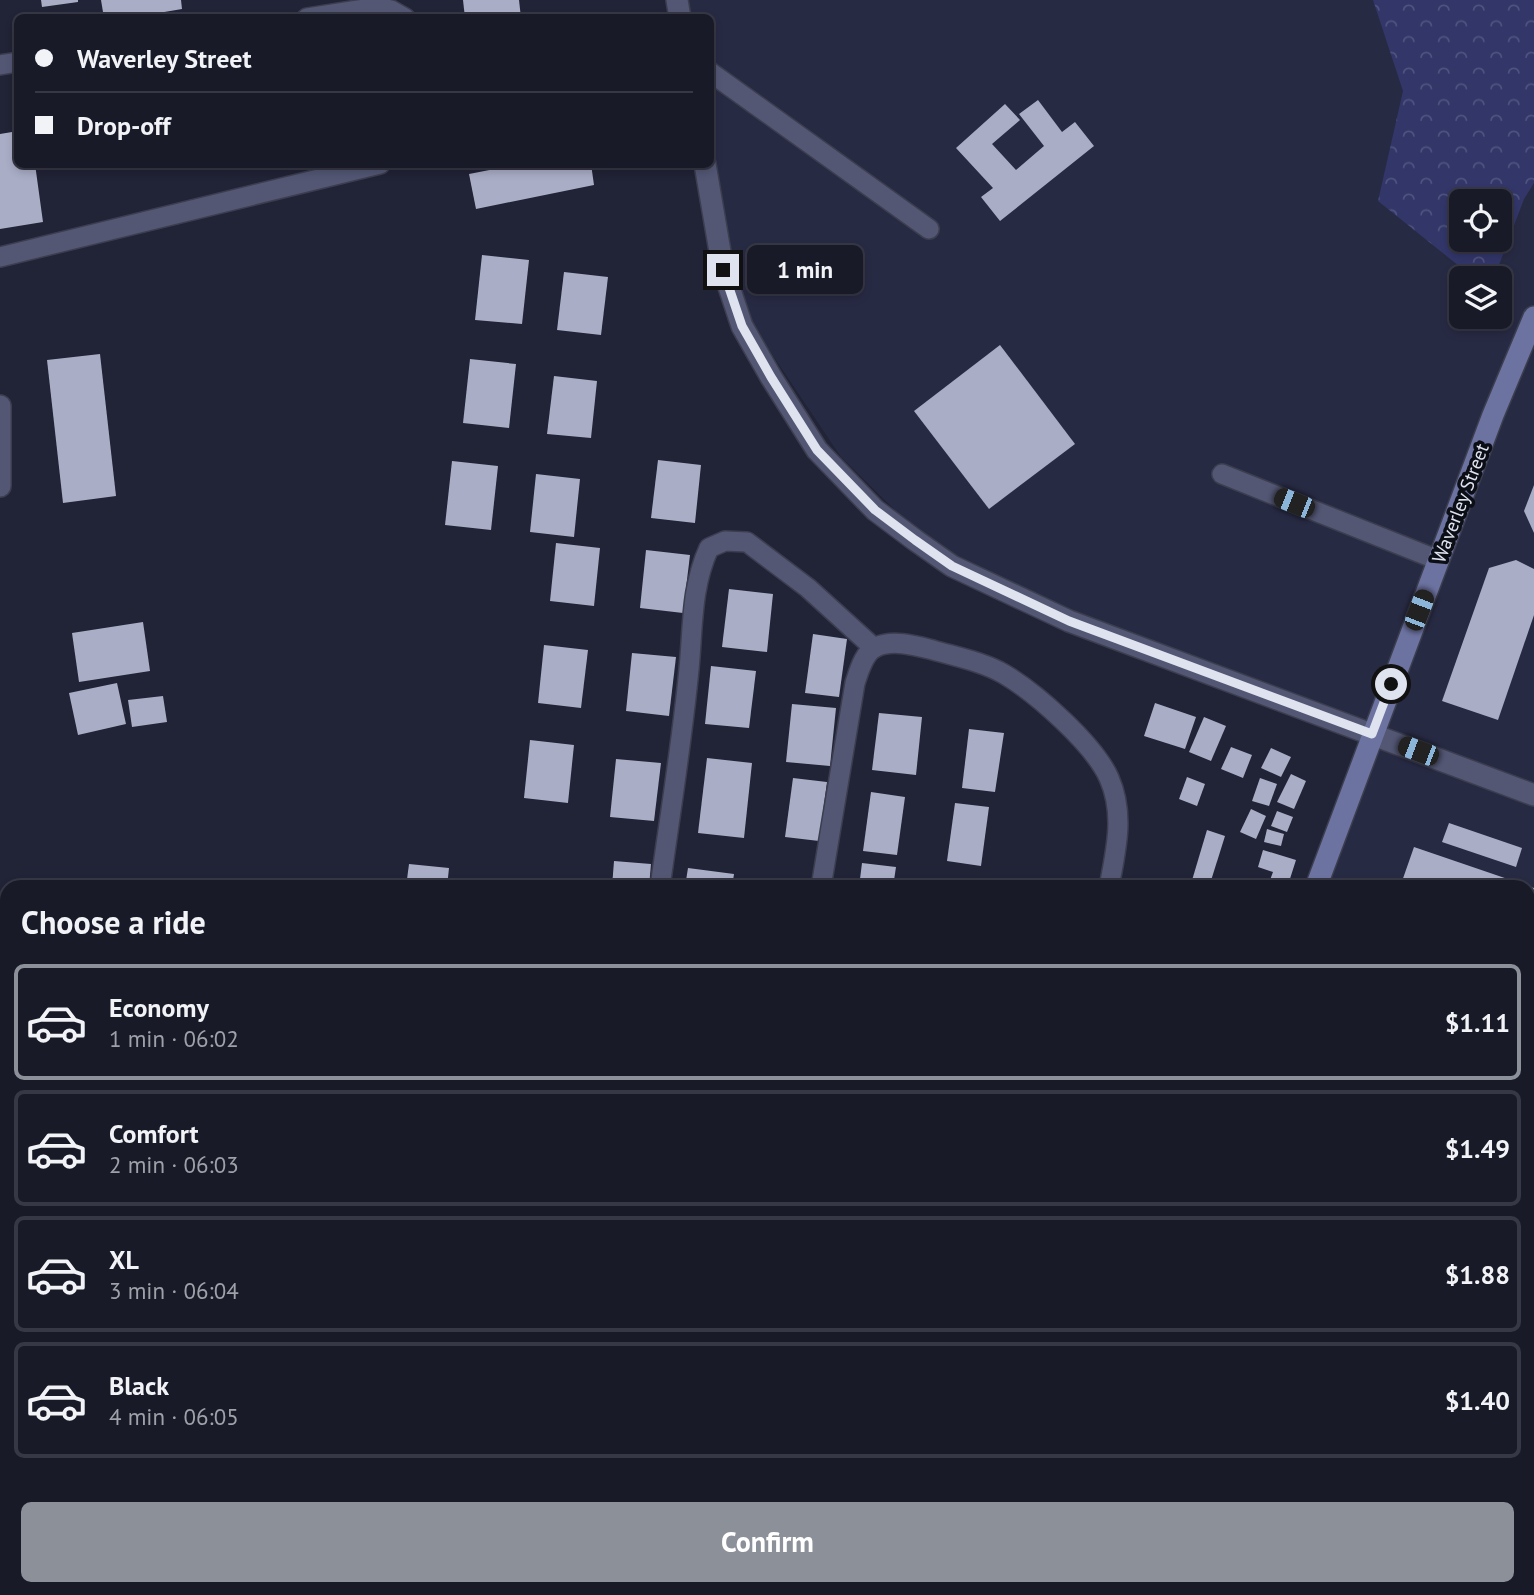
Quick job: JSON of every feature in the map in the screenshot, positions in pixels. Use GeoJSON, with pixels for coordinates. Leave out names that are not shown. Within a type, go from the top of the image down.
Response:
{"type":"FeatureCollection","features":[{"type":"Feature","properties":{"kind":"street"},"geometry":{"type":"LineString","coordinates":[[706,168],[723,270],[742,326],[817,450],[875,510],[952,566],[1069,621],[1534,795]]}},
{"type":"Feature","properties":{"kind":"street","name":"Waverley Street"},"geometry":{"type":"LineString","coordinates":[[1319,880],[1493,415],[1534,317]]}},
{"type":"Feature","properties":{"kind":"street"},"geometry":{"type":"LineString","coordinates":[[0,406],[0,486]]}},
{"type":"Feature","properties":{"kind":"lane"},"geometry":{"type":"LineString","coordinates":[[332,14],[377,7],[398,14]]}},
{"type":"Feature","properties":{"kind":"lane"},"geometry":{"type":"LineString","coordinates":[[714,75],[929,229]]}},
{"type":"Feature","properties":{"kind":"lane"},"geometry":{"type":"LineString","coordinates":[[0,257],[364,168]]}},
{"type":"Feature","properties":{"kind":"lane"},"geometry":{"type":"LineString","coordinates":[[1222,474],[1438,560]]}},
{"type":"Feature","properties":{"kind":"lane"},"geometry":{"type":"LineString","coordinates":[[661,880],[689,670],[694,598],[700,568],[709,548],[725,541],[747,542],[808,589],[874,648]]}},
{"type":"Feature","properties":{"kind":"lane"},"geometry":{"type":"LineString","coordinates":[[822,880],[855,683],[865,658],[874,648],[889,644],[907,645],[979,663],[1004,674],[1067,725],[1102,763],[1116,800],[1119,812],[1118,830],[1110,880]]}},
{"type":"Feature","properties":{"kind":"shaded area"},"geometry":{"type":"Polygon","coordinates":[[[686,0],[1534,0],[1534,880],[1327,880],[1382,728],[1071,611],[980,573],[905,520],[841,457],[753,326],[734,263],[714,150],[714,14],[688,14],[686,0]]]}},
{"type":"Feature","properties":{"kind":"green space"},"geometry":{"type":"Polygon","coordinates":[[[1373,0],[1534,0],[1534,183],[1524,199],[1512,231],[1512,189],[1449,189],[1449,252],[1504,252],[1499,266],[1459,266],[1378,201],[1403,91],[1373,0]]]}},
{"type":"Feature","properties":{"kind":"building"},"geometry":{"type":"Polygon","coordinates":[[[41,0],[78,0],[78,2],[42,7],[41,0]]]}},
{"type":"Feature","properties":{"kind":"building"},"geometry":{"type":"Polygon","coordinates":[[[101,0],[181,0],[182,9],[153,14],[103,14],[101,0]]]}},
{"type":"Feature","properties":{"kind":"building"},"geometry":{"type":"Polygon","coordinates":[[[463,0],[519,0],[521,14],[465,14],[463,0]]]}},
{"type":"Feature","properties":{"kind":"building"},"geometry":{"type":"Polygon","coordinates":[[[1038,100],[1062,132],[1075,122],[1094,146],[1000,221],[981,197],[993,188],[956,148],[1005,104],[1020,120],[992,144],[1016,170],[1044,146],[1019,114],[1038,100]]]}},
{"type":"Feature","properties":{"kind":"building"},"geometry":{"type":"Polygon","coordinates":[[[14,132],[14,168],[36,168],[43,222],[0,229],[0,134],[14,132]]]}},
{"type":"Feature","properties":{"kind":"building"},"geometry":{"type":"Polygon","coordinates":[[[500,168],[592,168],[594,185],[476,209],[469,174],[500,168]]]}},
{"type":"Feature","properties":{"kind":"building"},"geometry":{"type":"Polygon","coordinates":[[[482,255],[529,260],[522,324],[475,320],[482,255]]]}},
{"type":"Feature","properties":{"kind":"building"},"geometry":{"type":"Polygon","coordinates":[[[564,272],[608,277],[601,335],[557,330],[564,272]]]}},
{"type":"Feature","properties":{"kind":"building"},"geometry":{"type":"Polygon","coordinates":[[[1000,345],[1075,444],[989,509],[914,411],[1000,345]]]}},
{"type":"Feature","properties":{"kind":"building"},"geometry":{"type":"Polygon","coordinates":[[[100,354],[116,496],[63,503],[47,360],[100,354]]]}},
{"type":"Feature","properties":{"kind":"building"},"geometry":{"type":"Polygon","coordinates":[[[470,359],[516,364],[509,428],[463,423],[470,359]]]}},
{"type":"Feature","properties":{"kind":"building"},"geometry":{"type":"Polygon","coordinates":[[[554,376],[597,381],[591,438],[547,434],[554,376]]]}},
{"type":"Feature","properties":{"kind":"building"},"geometry":{"type":"Polygon","coordinates":[[[658,460],[701,465],[695,523],[651,518],[658,460]]]}},
{"type":"Feature","properties":{"kind":"building"},"geometry":{"type":"Polygon","coordinates":[[[452,461],[498,466],[491,530],[445,525],[452,461]]]}},
{"type":"Feature","properties":{"kind":"building"},"geometry":{"type":"Polygon","coordinates":[[[536,474],[580,479],[574,537],[530,532],[536,474]]]}},
{"type":"Feature","properties":{"kind":"building"},"geometry":{"type":"Polygon","coordinates":[[[1534,485],[1534,533],[1524,511],[1534,485]]]}},
{"type":"Feature","properties":{"kind":"building"},"geometry":{"type":"Polygon","coordinates":[[[556,543],[600,548],[594,606],[550,601],[556,543]]]}},
{"type":"Feature","properties":{"kind":"building"},"geometry":{"type":"Polygon","coordinates":[[[646,550],[690,555],[683,613],[640,608],[646,550]]]}},
{"type":"Feature","properties":{"kind":"building"},"geometry":{"type":"Polygon","coordinates":[[[1516,560],[1534,569],[1534,615],[1498,720],[1442,701],[1489,568],[1516,560]]]}},
{"type":"Feature","properties":{"kind":"building"},"geometry":{"type":"Polygon","coordinates":[[[729,589],[773,594],[767,652],[722,647],[729,589]]]}},
{"type":"Feature","properties":{"kind":"building"},"geometry":{"type":"Polygon","coordinates":[[[143,622],[150,671],[79,682],[72,633],[143,622]]]}},
{"type":"Feature","properties":{"kind":"building"},"geometry":{"type":"Polygon","coordinates":[[[813,634],[847,639],[839,697],[805,693],[813,634]]]}},
{"type":"Feature","properties":{"kind":"building"},"geometry":{"type":"Polygon","coordinates":[[[544,645],[588,650],[581,708],[538,703],[544,645]]]}},
{"type":"Feature","properties":{"kind":"building"},"geometry":{"type":"Polygon","coordinates":[[[632,653],[676,657],[669,716],[626,711],[632,653]]]}},
{"type":"Feature","properties":{"kind":"building"},"geometry":{"type":"Polygon","coordinates":[[[711,666],[756,671],[749,728],[705,724],[711,666]]]}},
{"type":"Feature","properties":{"kind":"building"},"geometry":{"type":"Polygon","coordinates":[[[117,683],[126,724],[78,735],[69,693],[117,683]]]}},
{"type":"Feature","properties":{"kind":"building"},"geometry":{"type":"Polygon","coordinates":[[[163,696],[167,722],[132,727],[128,700],[163,696]]]}},
{"type":"Feature","properties":{"kind":"building"},"geometry":{"type":"Polygon","coordinates":[[[1155,703],[1196,717],[1185,749],[1144,736],[1155,703]]]}},
{"type":"Feature","properties":{"kind":"building"},"geometry":{"type":"Polygon","coordinates":[[[792,704],[836,708],[830,766],[786,762],[792,704]]]}},
{"type":"Feature","properties":{"kind":"building"},"geometry":{"type":"Polygon","coordinates":[[[879,713],[922,717],[916,775],[872,770],[879,713]]]}},
{"type":"Feature","properties":{"kind":"building"},"geometry":{"type":"Polygon","coordinates":[[[1204,717],[1226,726],[1211,761],[1189,752],[1204,717]]]}},
{"type":"Feature","properties":{"kind":"building"},"geometry":{"type":"Polygon","coordinates":[[[969,729],[1004,733],[995,792],[962,788],[969,729]]]}},
{"type":"Feature","properties":{"kind":"building"},"geometry":{"type":"Polygon","coordinates":[[[530,740],[574,745],[568,803],[524,798],[530,740]]]}},
{"type":"Feature","properties":{"kind":"building"},"geometry":{"type":"Polygon","coordinates":[[[1231,747],[1252,755],[1243,778],[1221,769],[1231,747]]]}},
{"type":"Feature","properties":{"kind":"building"},"geometry":{"type":"Polygon","coordinates":[[[1271,748],[1291,757],[1281,777],[1261,768],[1271,748]]]}},
{"type":"Feature","properties":{"kind":"building"},"geometry":{"type":"Polygon","coordinates":[[[707,758],[752,763],[744,838],[698,833],[707,758]]]}},
{"type":"Feature","properties":{"kind":"building"},"geometry":{"type":"Polygon","coordinates":[[[616,759],[661,763],[654,821],[610,817],[616,759]]]}},
{"type":"Feature","properties":{"kind":"building"},"geometry":{"type":"Polygon","coordinates":[[[1291,774],[1306,781],[1294,809],[1277,802],[1291,774]]]}},
{"type":"Feature","properties":{"kind":"building"},"geometry":{"type":"Polygon","coordinates":[[[1187,777],[1205,784],[1197,806],[1179,799],[1187,777]]]}},
{"type":"Feature","properties":{"kind":"building"},"geometry":{"type":"Polygon","coordinates":[[[793,778],[827,782],[819,841],[785,837],[793,778]]]}},
{"type":"Feature","properties":{"kind":"building"},"geometry":{"type":"Polygon","coordinates":[[[1260,778],[1277,784],[1269,806],[1252,801],[1260,778]]]}},
{"type":"Feature","properties":{"kind":"building"},"geometry":{"type":"Polygon","coordinates":[[[871,792],[905,797],[897,855],[863,851],[871,792]]]}},
{"type":"Feature","properties":{"kind":"building"},"geometry":{"type":"Polygon","coordinates":[[[955,803],[989,807],[981,866],[947,861],[955,803]]]}},
{"type":"Feature","properties":{"kind":"building"},"geometry":{"type":"Polygon","coordinates":[[[1251,809],[1266,816],[1256,839],[1240,832],[1251,809]]]}},
{"type":"Feature","properties":{"kind":"building"},"geometry":{"type":"Polygon","coordinates":[[[1277,811],[1293,817],[1287,832],[1271,826],[1277,811]]]}},
{"type":"Feature","properties":{"kind":"building"},"geometry":{"type":"Polygon","coordinates":[[[1449,823],[1522,848],[1516,867],[1442,842],[1449,823]]]}},
{"type":"Feature","properties":{"kind":"building"},"geometry":{"type":"Polygon","coordinates":[[[1267,829],[1284,834],[1281,846],[1264,842],[1267,829]]]}},
{"type":"Feature","properties":{"kind":"building"},"geometry":{"type":"Polygon","coordinates":[[[1207,830],[1225,836],[1211,880],[1192,880],[1207,830]]]}},
{"type":"Feature","properties":{"kind":"building"},"geometry":{"type":"Polygon","coordinates":[[[1414,847],[1511,880],[1402,880],[1414,847]]]}},
{"type":"Feature","properties":{"kind":"building"},"geometry":{"type":"Polygon","coordinates":[[[1263,850],[1296,860],[1290,880],[1270,880],[1273,872],[1258,867],[1263,850]]]}},
{"type":"Feature","properties":{"kind":"building"},"geometry":{"type":"Polygon","coordinates":[[[614,861],[651,864],[650,880],[613,880],[614,861]]]}},
{"type":"Feature","properties":{"kind":"building"},"geometry":{"type":"Polygon","coordinates":[[[862,863],[896,867],[894,880],[860,880],[862,863]]]}},
{"type":"Feature","properties":{"kind":"building"},"geometry":{"type":"Polygon","coordinates":[[[409,864],[449,868],[448,880],[407,880],[409,864]]]}},
{"type":"Feature","properties":{"kind":"building"},"geometry":{"type":"Polygon","coordinates":[[[688,868],[734,874],[733,880],[686,880],[688,868]]]}},
{"type":"Feature","properties":{"kind":"route"},"geometry":{"type":"LineString","coordinates":[[723,270],[742,326],[817,450],[875,510],[952,566],[1069,621],[1372,734],[1391,684]]}}]}
